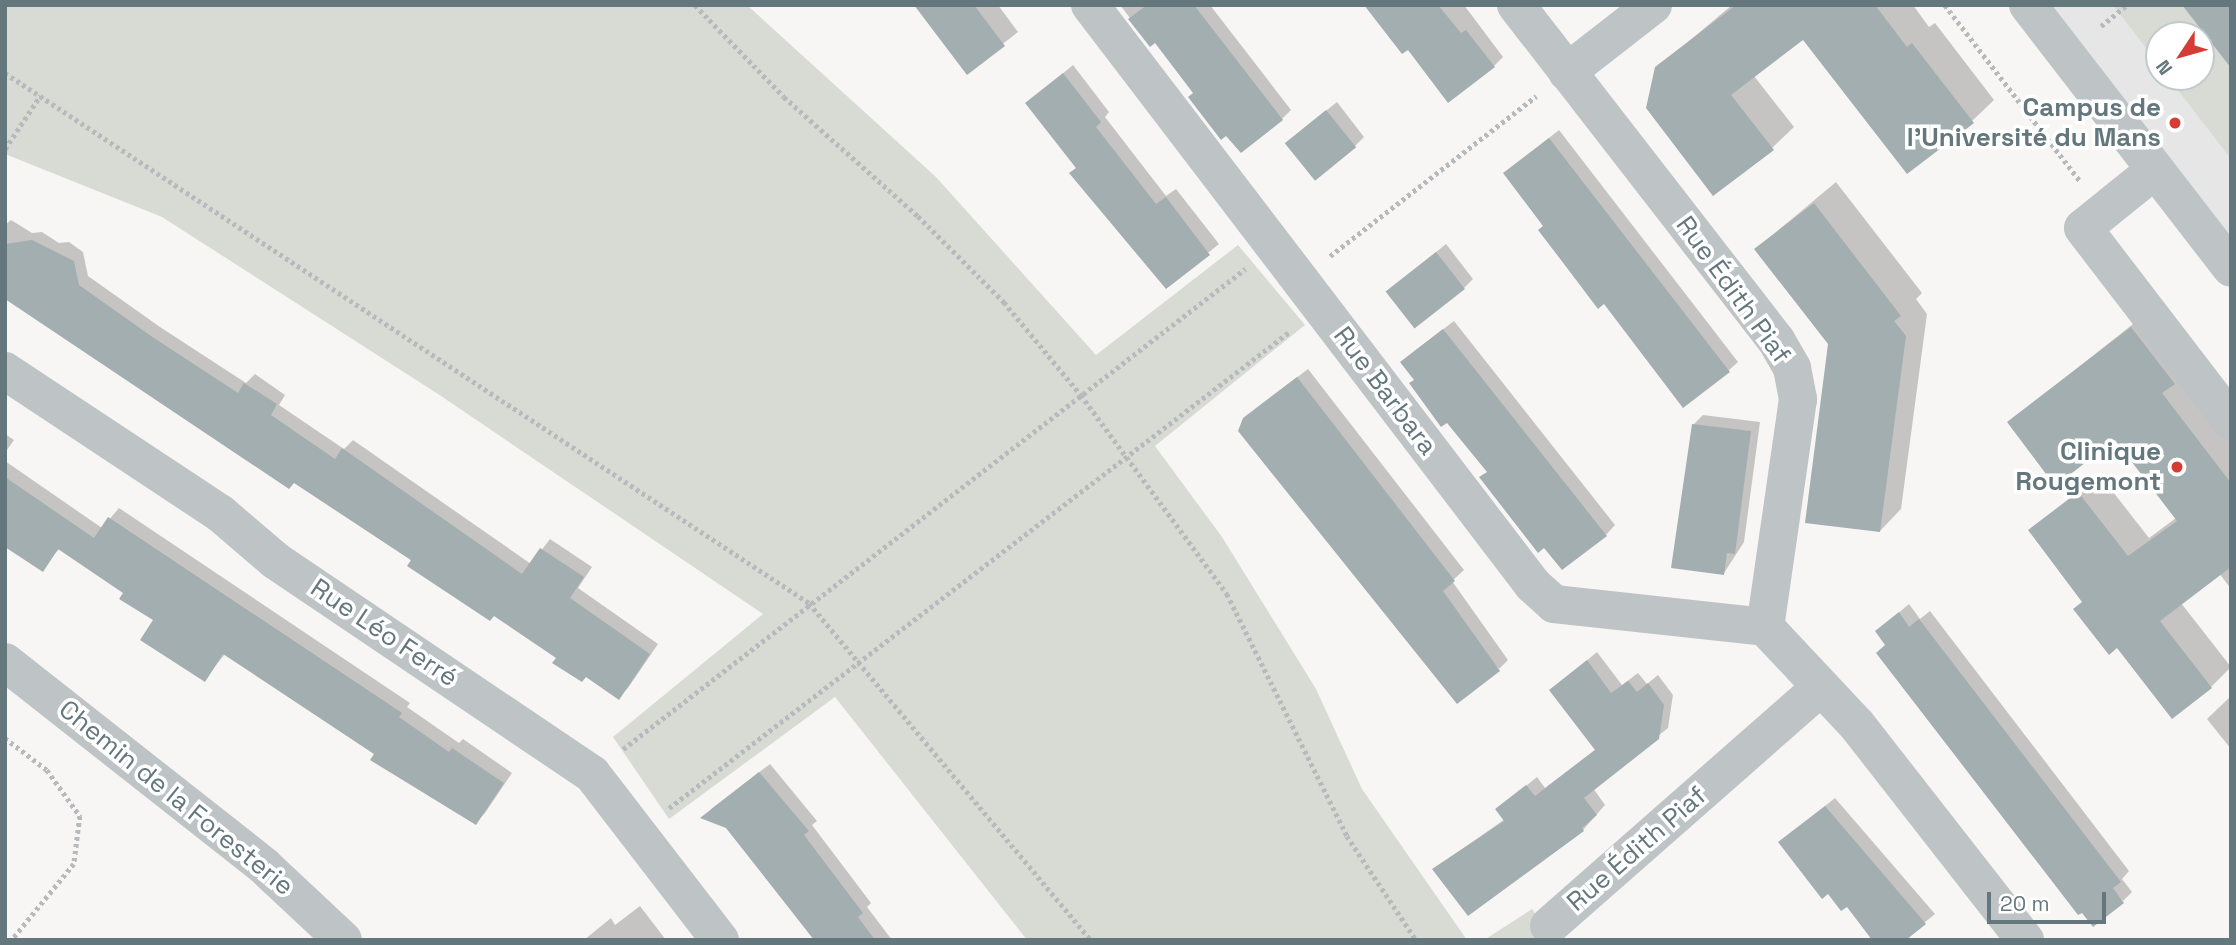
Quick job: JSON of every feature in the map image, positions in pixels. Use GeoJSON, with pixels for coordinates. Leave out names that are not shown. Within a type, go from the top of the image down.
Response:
{"type":"FeatureCollection","features":[{"type":"Feature","properties":{"kind":"street","name":"Rue Barbara"},"geometry":{"type":"LineString","coordinates":[[1090,5],[1533,585],[1554,604],[1765,626]]}},
{"type":"Feature","properties":{"kind":"street","name":"Rue Édith Piaf"},"geometry":{"type":"LineString","coordinates":[[1516,5],[1776,340],[1792,368],[1798,399],[1765,626]]}},
{"type":"Feature","properties":{"kind":"street"},"geometry":{"type":"LineString","coordinates":[[1567,72],[1653,5]]}},
{"type":"Feature","properties":{"kind":"street"},"geometry":{"type":"LineString","coordinates":[[2028,5],[2231,268]]}},
{"type":"Feature","properties":{"kind":"street"},"geometry":{"type":"LineString","coordinates":[[2155,170],[2082,228],[2231,421]]}},
{"type":"Feature","properties":{"kind":"street","name":"Rue Léo Ferré"},"geometry":{"type":"LineString","coordinates":[[5,372],[220,514],[276,561],[592,774],[720,940]]}},
{"type":"Feature","properties":{"kind":"street"},"geometry":{"type":"LineString","coordinates":[[1765,626],[1819,689],[1857,725],[2025,940]]}},
{"type":"Feature","properties":{"kind":"street","name":"Chemin de la Foresterie"},"geometry":{"type":"LineString","coordinates":[[5,662],[264,866],[344,940]]}},
{"type":"Feature","properties":{"kind":"street","name":"Rue Édith Piaf"},"geometry":{"type":"LineString","coordinates":[[1549,926],[1819,689]]}},
{"type":"Feature","properties":{"kind":"path"},"geometry":{"type":"LineString","coordinates":[[695,5],[784,97],[918,216],[995,293],[1081,395],[1227,594],[1280,692],[1348,836],[1416,940]]}},
{"type":"Feature","properties":{"kind":"path"},"geometry":{"type":"LineString","coordinates":[[2101,26],[2127,5]]}},
{"type":"Feature","properties":{"kind":"path"},"geometry":{"type":"LineString","coordinates":[[638,832],[1128,456],[1310,293],[1567,72]]}},
{"type":"Feature","properties":{"kind":"path"},"geometry":{"type":"LineString","coordinates":[[5,73],[809,603],[1091,940]]}},
{"type":"Feature","properties":{"kind":"path"},"geometry":{"type":"LineString","coordinates":[[5,149],[40,96]]}},
{"type":"Feature","properties":{"kind":"path"},"geometry":{"type":"LineString","coordinates":[[592,774],[809,603],[1275,247]]}},
{"type":"Feature","properties":{"kind":"path"},"geometry":{"type":"LineString","coordinates":[[5,738],[47,770],[80,816],[74,864],[12,940]]}},
{"type":"Feature","properties":{"kind":"shaded area"},"geometry":{"type":"Polygon","coordinates":[[[5,5],[747,5],[936,177],[1096,355],[1238,245],[1305,325],[1155,446],[1222,537],[1316,689],[1362,789],[1467,940],[1027,940],[835,697],[669,819],[613,737],[763,614],[438,394],[162,217],[5,154],[5,5]]]}},
{"type":"Feature","properties":{"kind":"shaded area","name":"Campus de l'Université du Mans"},"geometry":{"type":"Polygon","coordinates":[[[2028,5],[2231,5],[2231,268],[2028,5]]]}},
{"type":"Feature","properties":{"kind":"shaded area"},"geometry":{"type":"Polygon","coordinates":[[[2113,5],[2182,5],[2194,21],[2145,21],[2145,47],[2113,5]]]}},
{"type":"Feature","properties":{"kind":"shaded area"},"geometry":{"type":"Polygon","coordinates":[[[2215,47],[2231,68],[2231,159],[2179,91],[2215,91],[2215,47]]]}},
{"type":"Feature","properties":{"kind":"shaded area"},"geometry":{"type":"Polygon","coordinates":[[[1532,909],[1556,940],[1484,940],[1532,909]]]}},
{"type":"Feature","properties":{"kind":"building"},"geometry":{"type":"Polygon","coordinates":[[[914,5],[974,5],[1005,46],[967,75],[914,5]]]}},
{"type":"Feature","properties":{"kind":"building"},"geometry":{"type":"Polygon","coordinates":[[[1147,5],[1194,5],[1283,120],[1241,153],[1226,136],[1221,140],[1188,97],[1193,93],[1155,43],[1150,47],[1128,19],[1147,5]]]}},
{"type":"Feature","properties":{"kind":"building"},"geometry":{"type":"Polygon","coordinates":[[[1364,5],[1438,5],[1461,33],[1466,30],[1495,67],[1448,103],[1408,50],[1402,54],[1364,5]]]}},
{"type":"Feature","properties":{"kind":"building"},"geometry":{"type":"Polygon","coordinates":[[[1736,5],[1875,5],[1907,47],[1912,43],[1974,123],[1907,174],[1803,40],[1731,95],[1774,150],[1713,196],[1646,108],[1655,67],[1736,5]]]}},
{"type":"Feature","properties":{"kind":"building"},"geometry":{"type":"Polygon","coordinates":[[[2182,5],[2231,5],[2231,68],[2215,47],[2215,21],[2194,21],[2182,5]]]}},
{"type":"Feature","properties":{"kind":"building"},"geometry":{"type":"Polygon","coordinates":[[[1063,73],[1101,122],[1096,127],[1156,204],[1166,197],[1210,255],[1166,289],[1069,173],[1076,168],[1025,103],[1063,73]]]}},
{"type":"Feature","properties":{"kind":"building"},"geometry":{"type":"Polygon","coordinates":[[[1326,110],[1356,147],[1315,181],[1285,143],[1326,110]]]}},
{"type":"Feature","properties":{"kind":"building"},"geometry":{"type":"Polygon","coordinates":[[[1549,138],[1730,372],[1683,408],[1604,304],[1598,309],[1538,230],[1543,226],[1503,173],[1549,138]]]}},
{"type":"Feature","properties":{"kind":"building"},"geometry":{"type":"Polygon","coordinates":[[[1814,203],[1901,316],[1894,321],[1906,336],[1880,532],[1805,523],[1828,344],[1754,249],[1814,203]]]}},
{"type":"Feature","properties":{"kind":"building"},"geometry":{"type":"Polygon","coordinates":[[[32,240],[74,261],[79,285],[151,336],[238,393],[244,383],[277,404],[271,415],[335,459],[342,448],[522,574],[540,548],[584,577],[570,598],[650,654],[619,700],[586,677],[582,682],[552,663],[556,658],[494,616],[490,621],[407,566],[411,560],[294,483],[289,489],[5,299],[5,244],[32,240]]]}},
{"type":"Feature","properties":{"kind":"building"},"geometry":{"type":"Polygon","coordinates":[[[1436,252],[1465,289],[1415,328],[1386,291],[1436,252]]]}},
{"type":"Feature","properties":{"kind":"building","name":"Clinique Rougemont"},"geometry":{"type":"Polygon","coordinates":[[[2131,327],[2175,384],[2162,393],[2231,483],[2231,567],[2160,621],[2212,688],[2172,719],[2117,648],[2109,655],[2073,609],[2082,602],[2028,530],[2078,492],[2128,556],[2177,521],[2115,440],[2055,486],[2007,422],[2131,327]]]}},
{"type":"Feature","properties":{"kind":"building"},"geometry":{"type":"Polygon","coordinates":[[[1443,329],[1607,536],[1562,570],[1544,548],[1538,553],[1479,477],[1487,472],[1447,423],[1441,427],[1409,383],[1414,380],[1400,362],[1443,329]]]}},
{"type":"Feature","properties":{"kind":"building"},"geometry":{"type":"Polygon","coordinates":[[[1297,377],[1455,581],[1443,591],[1500,671],[1457,704],[1238,431],[1243,418],[1297,377]]]}},
{"type":"Feature","properties":{"kind":"building"},"geometry":{"type":"Polygon","coordinates":[[[1692,424],[1751,431],[1735,554],[1727,553],[1724,575],[1671,568],[1692,424]]]}},
{"type":"Feature","properties":{"kind":"building"},"geometry":{"type":"Polygon","coordinates":[[[5,477],[94,538],[108,517],[402,713],[399,717],[449,752],[452,748],[504,783],[476,825],[370,760],[374,754],[223,654],[205,682],[140,640],[153,620],[119,599],[123,593],[58,549],[43,572],[5,547],[5,477]]]}},
{"type":"Feature","properties":{"kind":"building"},"geometry":{"type":"Polygon","coordinates":[[[1899,612],[1909,627],[1919,619],[2121,882],[2113,888],[2124,903],[2093,927],[2082,913],[2078,915],[1876,653],[1885,645],[1875,631],[1899,612]]]}},
{"type":"Feature","properties":{"kind":"building"},"geometry":{"type":"Polygon","coordinates":[[[1587,660],[1611,693],[1628,681],[1637,692],[1648,683],[1664,705],[1659,739],[1584,798],[1597,815],[1582,828],[1584,831],[1468,916],[1432,869],[1504,821],[1495,809],[1526,785],[1535,796],[1595,750],[1549,690],[1587,660]]]}},
{"type":"Feature","properties":{"kind":"building"},"geometry":{"type":"Polygon","coordinates":[[[759,772],[809,831],[804,835],[863,913],[858,917],[875,940],[814,940],[726,828],[700,818],[759,772]]]}},
{"type":"Feature","properties":{"kind":"building"},"geometry":{"type":"Polygon","coordinates":[[[1825,806],[1926,924],[1906,940],[1872,940],[1847,907],[1841,911],[1828,894],[1822,899],[1778,842],[1825,806]]]}},
{"type":"Feature","properties":{"kind":"place","name":"Campus de l'Université du Mans"},"geometry":{"type":"Point","coordinates":[2175,123]}},
{"type":"Feature","properties":{"kind":"place","name":"Clinique Rougemont"},"geometry":{"type":"Point","coordinates":[2177,467]}}]}
